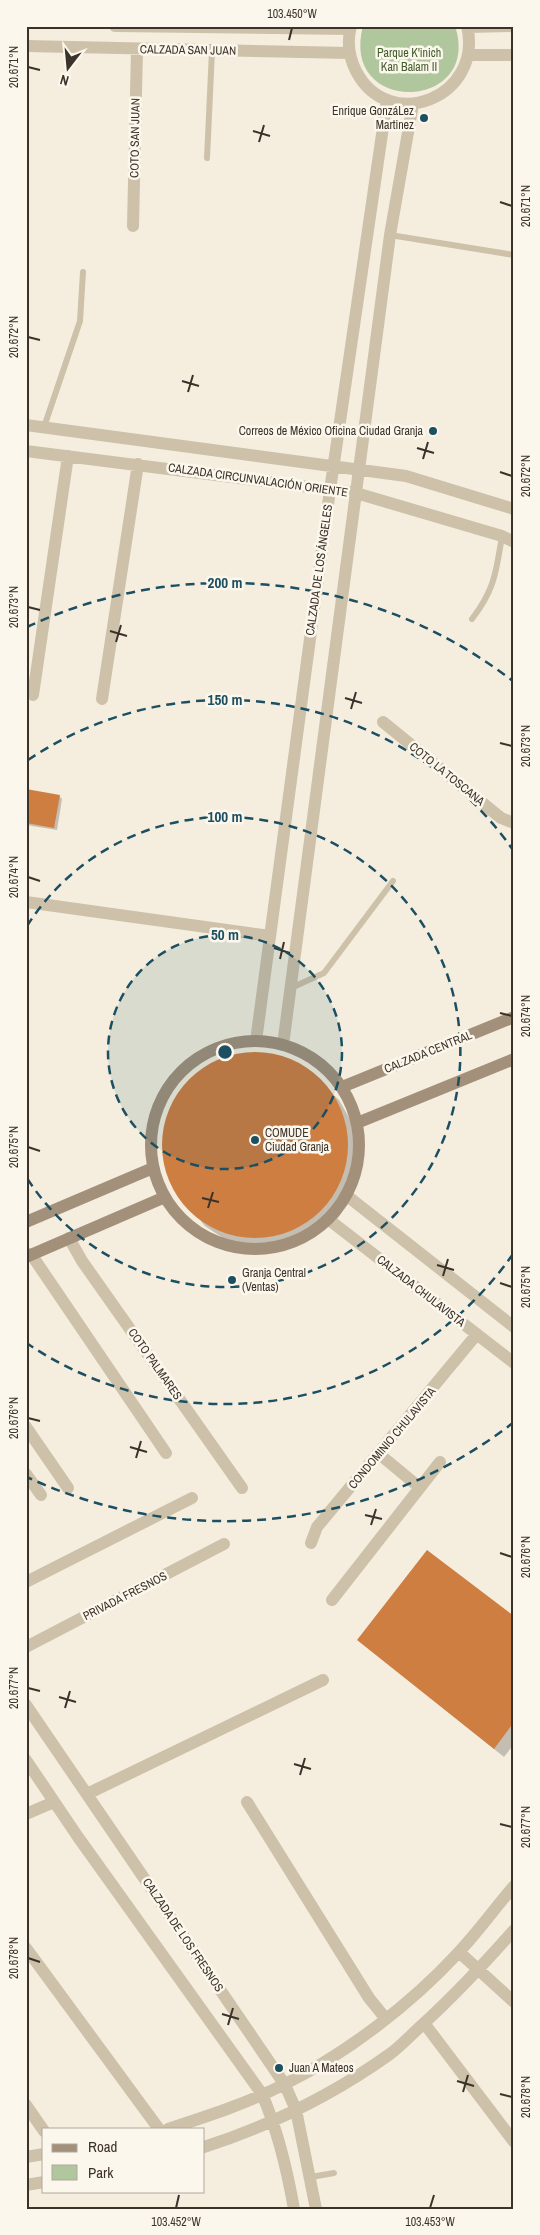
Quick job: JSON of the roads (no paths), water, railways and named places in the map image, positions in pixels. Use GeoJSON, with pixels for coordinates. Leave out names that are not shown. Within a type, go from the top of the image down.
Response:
{"type":"FeatureCollection","features":[{"type":"Feature","properties":{"kind":"street","name":"CALZADA SAN JUAN"},"geometry":{"type":"LineString","coordinates":[[115,26],[351,28]]}},
{"type":"Feature","properties":{"kind":"street"},"geometry":{"type":"LineString","coordinates":[[351,28],[349,53],[358,76],[366,86],[387,100],[413,104],[438,97],[449,89],[465,68],[469,55],[467,27],[514,26]]}},
{"type":"Feature","properties":{"kind":"street"},"geometry":{"type":"LineString","coordinates":[[187,27],[187,51]]}},
{"type":"Feature","properties":{"kind":"street","name":"CALZADA SAN JUAN"},"geometry":{"type":"LineString","coordinates":[[26,46],[187,51],[349,53]]}},
{"type":"Feature","properties":{"kind":"street","name":"COTO SAN JUAN"},"geometry":{"type":"LineString","coordinates":[[133,226],[137,49]]}},
{"type":"Feature","properties":{"kind":"street"},"geometry":{"type":"LineString","coordinates":[[469,55],[514,55]]}},
{"type":"Feature","properties":{"kind":"street","name":"CALZADA DE LOS ÁNGELES"},"geometry":{"type":"LineString","coordinates":[[256,1041],[330,490],[387,100]]}},
{"type":"Feature","properties":{"kind":"street"},"geometry":{"type":"LineString","coordinates":[[284,1045],[390,235],[413,104]]}},
{"type":"Feature","properties":{"kind":"street","name":"CALZADA CIRCUNVALACIÓN ORIENTE"},"geometry":{"type":"LineString","coordinates":[[26,425],[406,476],[514,509]]}},
{"type":"Feature","properties":{"kind":"street","name":"CALZADA CIRCUNVALACIÓN ORIENTE"},"geometry":{"type":"LineString","coordinates":[[26,452],[138,464],[356,494],[502,536],[514,542]]}},
{"type":"Feature","properties":{"kind":"street"},"geometry":{"type":"LineString","coordinates":[[33,694],[68,456]]}},
{"type":"Feature","properties":{"kind":"street"},"geometry":{"type":"LineString","coordinates":[[102,699],[138,464]]}},
{"type":"Feature","properties":{"kind":"street","name":"COTO LA TOSCANA"},"geometry":{"type":"LineString","coordinates":[[383,722],[501,818],[514,824]]}},
{"type":"Feature","properties":{"kind":"street"},"geometry":{"type":"LineString","coordinates":[[26,902],[270,936]]}},
{"type":"Feature","properties":{"kind":"street","name":"CALZADA CENTRAL"},"geometry":{"type":"LineString","coordinates":[[342,1087],[514,1017]]}},
{"type":"Feature","properties":{"kind":"street"},"geometry":{"type":"LineString","coordinates":[[256,1041],[284,1045],[316,1061],[342,1087],[357,1123],[358,1160],[346,1195],[328,1219],[312,1232],[293,1241],[273,1247],[238,1246],[211,1238],[193,1228],[177,1214],[165,1197],[153,1168],[152,1132],[155,1115],[166,1090],[183,1069],[204,1054],[230,1044],[256,1041]]}},
{"type":"Feature","properties":{"kind":"street"},"geometry":{"type":"LineString","coordinates":[[357,1123],[514,1059]]}},
{"type":"Feature","properties":{"kind":"street"},"geometry":{"type":"LineString","coordinates":[[26,1222],[153,1168]]}},
{"type":"Feature","properties":{"kind":"street"},"geometry":{"type":"LineString","coordinates":[[346,1195],[514,1327]]}},
{"type":"Feature","properties":{"kind":"street"},"geometry":{"type":"LineString","coordinates":[[165,1197],[29,1256],[166,1453]]}},
{"type":"Feature","properties":{"kind":"street","name":"CALZADA CHULAVISTA"},"geometry":{"type":"LineString","coordinates":[[328,1219],[514,1363]]}},
{"type":"Feature","properties":{"kind":"street","name":"COTO PALMARES"},"geometry":{"type":"LineString","coordinates":[[69,1238],[82,1261],[242,1488]]}},
{"type":"Feature","properties":{"kind":"street","name":"CONDOMINIO CHULAVISTA"},"geometry":{"type":"LineString","coordinates":[[311,1543],[317,1527],[477,1334]]}},
{"type":"Feature","properties":{"kind":"street"},"geometry":{"type":"LineString","coordinates":[[26,1427],[68,1488]]}},
{"type":"Feature","properties":{"kind":"street"},"geometry":{"type":"LineString","coordinates":[[378,1453],[420,1487]]}},
{"type":"Feature","properties":{"kind":"street"},"geometry":{"type":"LineString","coordinates":[[332,1600],[440,1462]]}},
{"type":"Feature","properties":{"kind":"street"},"geometry":{"type":"LineString","coordinates":[[26,1474],[41,1494]]}},
{"type":"Feature","properties":{"kind":"street"},"geometry":{"type":"LineString","coordinates":[[26,1582],[192,1498]]}},
{"type":"Feature","properties":{"kind":"street","name":"PRIVADA FRESNOS"},"geometry":{"type":"LineString","coordinates":[[26,1647],[224,1544]]}},
{"type":"Feature","properties":{"kind":"street"},"geometry":{"type":"LineString","coordinates":[[87,1794],[324,1680]]}},
{"type":"Feature","properties":{"kind":"street","name":"CALZADA DE LOS FRESNOS"},"geometry":{"type":"LineString","coordinates":[[26,1705],[285,2085],[296,2110],[316,2209]]}},
{"type":"Feature","properties":{"kind":"street"},"geometry":{"type":"LineString","coordinates":[[26,1760],[262,2094],[273,2120],[288,2172],[294,2209]]}},
{"type":"Feature","properties":{"kind":"street"},"geometry":{"type":"LineString","coordinates":[[26,1814],[54,1802]]}},
{"type":"Feature","properties":{"kind":"street"},"geometry":{"type":"LineString","coordinates":[[247,1802],[370,1998],[386,2019]]}},
{"type":"Feature","properties":{"kind":"street"},"geometry":{"type":"LineString","coordinates":[[171,2128],[222,2112],[285,2085],[386,2019],[417,1993],[459,1952],[514,1886]]}},
{"type":"Feature","properties":{"kind":"street"},"geometry":{"type":"LineString","coordinates":[[205,2147],[233,2138],[296,2110],[390,2053],[479,1970],[514,1930]]}},
{"type":"Feature","properties":{"kind":"street"},"geometry":{"type":"LineString","coordinates":[[26,1948],[158,2128]]}},
{"type":"Feature","properties":{"kind":"street"},"geometry":{"type":"LineString","coordinates":[[459,1952],[514,2002]]}},
{"type":"Feature","properties":{"kind":"street"},"geometry":{"type":"LineString","coordinates":[[424,2023],[514,2142]]}},
{"type":"Feature","properties":{"kind":"street"},"geometry":{"type":"LineString","coordinates":[[26,2105],[42,2128]]}},
{"type":"Feature","properties":{"kind":"street"},"geometry":{"type":"LineString","coordinates":[[26,2157],[42,2154]]}},
{"type":"Feature","properties":{"kind":"street"},"geometry":{"type":"LineString","coordinates":[[26,2185],[42,2182]]}},
{"type":"Feature","properties":{"kind":"lane"},"geometry":{"type":"LineString","coordinates":[[207,158],[212,51]]}},
{"type":"Feature","properties":{"kind":"lane"},"geometry":{"type":"LineString","coordinates":[[390,235],[514,255]]}},
{"type":"Feature","properties":{"kind":"lane"},"geometry":{"type":"LineString","coordinates":[[44,427],[80,321],[83,272]]}},
{"type":"Feature","properties":{"kind":"lane"},"geometry":{"type":"LineString","coordinates":[[472,619],[486,601],[495,581],[502,536]]}},
{"type":"Feature","properties":{"kind":"lane"},"geometry":{"type":"LineString","coordinates":[[291,988],[324,973],[393,881]]}},
{"type":"Feature","properties":{"kind":"lane"},"geometry":{"type":"LineString","coordinates":[[311,2178],[334,2173]]}},
{"type":"Feature","properties":{"kind":"place","name":"Enrique GonzáLez Martinez"},"geometry":{"type":"Point","coordinates":[424,118]}},
{"type":"Feature","properties":{"kind":"place","name":"Correos de México Oficina Ciudad Granja"},"geometry":{"type":"Point","coordinates":[433,431]}},
{"type":"Feature","properties":{"kind":"place","name":"COMUDE Ciudad Granja"},"geometry":{"type":"Point","coordinates":[255,1140]}},
{"type":"Feature","properties":{"kind":"place","name":"Granja Central (Ventas)"},"geometry":{"type":"Point","coordinates":[232,1280]}},
{"type":"Feature","properties":{"kind":"place","name":"Juan A Mateos"},"geometry":{"type":"Point","coordinates":[279,2068]}},
{"type":"Feature","properties":{"kind":"park label","name":"Parque K'inich Kan Balam II"},"geometry":{"type":"Point","coordinates":[409,60]}}]}
